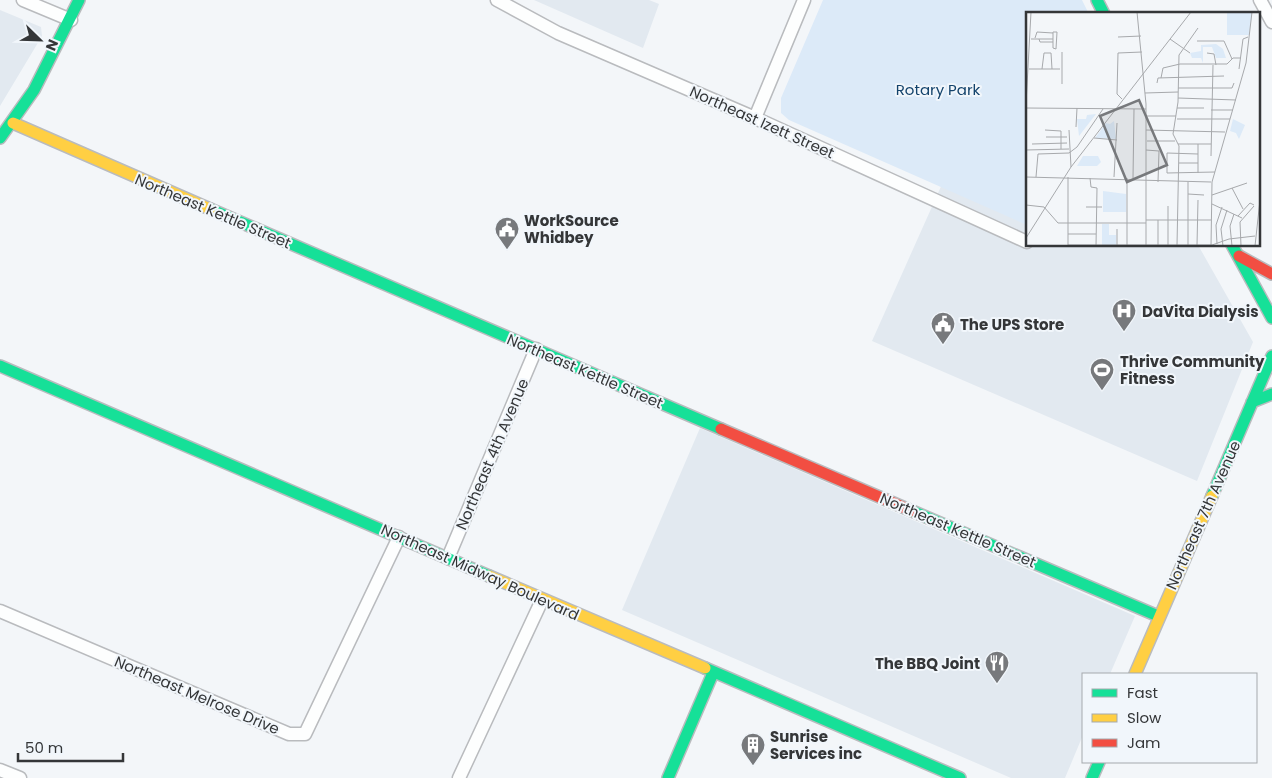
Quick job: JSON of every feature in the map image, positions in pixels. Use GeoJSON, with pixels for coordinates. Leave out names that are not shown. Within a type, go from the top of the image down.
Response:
{"type":"FeatureCollection","features":[{"type":"Feature","properties":{"kind":"street"},"geometry":{"type":"LineString","coordinates":[[23,0],[71,20]]}},
{"type":"Feature","properties":{"kind":"street"},"geometry":{"type":"LineString","coordinates":[[0,138],[14,123],[71,20],[79,0]]}},
{"type":"Feature","properties":{"kind":"street","name":"Northeast Izett Street"},"geometry":{"type":"LineString","coordinates":[[498,0],[558,33],[755,118],[1026,242]]}},
{"type":"Feature","properties":{"kind":"street"},"geometry":{"type":"LineString","coordinates":[[755,118],[804,0]]}},
{"type":"Feature","properties":{"kind":"street"},"geometry":{"type":"LineString","coordinates":[[1097,0],[1103,12]]}},
{"type":"Feature","properties":{"kind":"street"},"geometry":{"type":"LineString","coordinates":[[1260,0],[1272,22]]}},
{"type":"Feature","properties":{"kind":"street","name":"Northeast Kettle Street"},"geometry":{"type":"LineString","coordinates":[[14,123],[184,198],[1158,616]]}},
{"type":"Feature","properties":{"kind":"street"},"geometry":{"type":"LineString","coordinates":[[1234,249],[1250,264],[1272,274]]}},
{"type":"Feature","properties":{"kind":"street"},"geometry":{"type":"LineString","coordinates":[[1234,249],[1272,318]]}},
{"type":"Feature","properties":{"kind":"street","name":"Northeast 4th Avenue"},"geometry":{"type":"LineString","coordinates":[[448,558],[536,349]]}},
{"type":"Feature","properties":{"kind":"street","name":"Northeast 7th Avenue"},"geometry":{"type":"LineString","coordinates":[[1134,673],[1272,356]]}},
{"type":"Feature","properties":{"kind":"street","name":"Northeast Midway Boulevard"},"geometry":{"type":"LineString","coordinates":[[0,366],[953,777]]}},
{"type":"Feature","properties":{"kind":"street"},"geometry":{"type":"LineString","coordinates":[[1252,402],[1272,394]]}},
{"type":"Feature","properties":{"kind":"street","name":"Northeast Melrose Drive"},"geometry":{"type":"LineString","coordinates":[[0,611],[289,734],[305,734],[399,537]]}},
{"type":"Feature","properties":{"kind":"street"},"geometry":{"type":"LineString","coordinates":[[459,778],[542,600]]}},
{"type":"Feature","properties":{"kind":"street"},"geometry":{"type":"LineString","coordinates":[[668,778],[713,673]]}},
{"type":"Feature","properties":{"kind":"street"},"geometry":{"type":"LineString","coordinates":[[1092,778],[1099,763]]}},
{"type":"Feature","properties":{"kind":"street"},"geometry":{"type":"LineString","coordinates":[[0,770],[20,778]]}},
{"type":"Feature","properties":{"kind":"shaded area"},"geometry":{"type":"Polygon","coordinates":[[[534,0],[649,0],[659,4],[643,48],[534,0]]]}},
{"type":"Feature","properties":{"kind":"shaded area"},"geometry":{"type":"Polygon","coordinates":[[[0,10],[41,27],[42,36],[0,106],[0,10]]]}},
{"type":"Feature","properties":{"kind":"shaded area"},"geometry":{"type":"Polygon","coordinates":[[[943,182],[1026,218],[1026,246],[1199,246],[1253,342],[1197,481],[872,341],[943,182]]]}},
{"type":"Feature","properties":{"kind":"shaded area"},"geometry":{"type":"Polygon","coordinates":[[[700,428],[1135,616],[1110,673],[1082,673],[1082,737],[1065,778],[1011,778],[622,610],[700,428]]]}},
{"type":"Feature","properties":{"kind":"green space","name":"Rotary Park"},"geometry":{"type":"Polygon","coordinates":[[[823,0],[1082,0],[1088,12],[1026,12],[1026,225],[789,120],[781,113],[781,98],[823,0]]]}},
{"type":"Feature","properties":{"kind":"traffic: fast"},"geometry":{"type":"LineString","coordinates":[[0,138],[34,90],[79,0]]}},
{"type":"Feature","properties":{"kind":"traffic: fast"},"geometry":{"type":"LineString","coordinates":[[1097,0],[1103,12]]}},
{"type":"Feature","properties":{"kind":"traffic: fast"},"geometry":{"type":"LineString","coordinates":[[210,209],[721,429]]}},
{"type":"Feature","properties":{"kind":"traffic: fast"},"geometry":{"type":"LineString","coordinates":[[1233,246],[1272,318]]}},
{"type":"Feature","properties":{"kind":"traffic: fast"},"geometry":{"type":"LineString","coordinates":[[1212,496],[1272,356]]}},
{"type":"Feature","properties":{"kind":"traffic: fast"},"geometry":{"type":"LineString","coordinates":[[0,366],[489,576]]}},
{"type":"Feature","properties":{"kind":"traffic: fast"},"geometry":{"type":"LineString","coordinates":[[1252,402],[1272,394]]}},
{"type":"Feature","properties":{"kind":"traffic: fast"},"geometry":{"type":"LineString","coordinates":[[912,511],[1158,616]]}},
{"type":"Feature","properties":{"kind":"traffic: fast"},"geometry":{"type":"LineString","coordinates":[[705,668],[960,778]]}},
{"type":"Feature","properties":{"kind":"traffic: fast"},"geometry":{"type":"LineString","coordinates":[[668,778],[713,673]]}},
{"type":"Feature","properties":{"kind":"traffic: fast"},"geometry":{"type":"LineString","coordinates":[[1092,778],[1099,763]]}},
{"type":"Feature","properties":{"kind":"traffic: slow"},"geometry":{"type":"LineString","coordinates":[[13,123],[210,209]]}},
{"type":"Feature","properties":{"kind":"traffic: slow"},"geometry":{"type":"LineString","coordinates":[[1135,673],[1212,496]]}},
{"type":"Feature","properties":{"kind":"traffic: slow"},"geometry":{"type":"LineString","coordinates":[[489,576],[705,668]]}},
{"type":"Feature","properties":{"kind":"traffic: jam"},"geometry":{"type":"LineString","coordinates":[[1239,256],[1272,274]]}},
{"type":"Feature","properties":{"kind":"traffic: jam"},"geometry":{"type":"LineString","coordinates":[[721,429],[912,511]]}},
{"type":"Feature","properties":{"kind":"place","name":"WorkSource Whidbey"},"geometry":{"type":"Point","coordinates":[507,250]}},
{"type":"Feature","properties":{"kind":"place","name":"DaVita Dialysis"},"geometry":{"type":"Point","coordinates":[1124,332]}},
{"type":"Feature","properties":{"kind":"place","name":"The UPS Store"},"geometry":{"type":"Point","coordinates":[943,345]}},
{"type":"Feature","properties":{"kind":"place","name":"Thrive Community Fitness"},"geometry":{"type":"Point","coordinates":[1102,391]}},
{"type":"Feature","properties":{"kind":"place","name":"The BBQ Joint"},"geometry":{"type":"Point","coordinates":[997,684]}},
{"type":"Feature","properties":{"kind":"place","name":"Sunrise Services inc"},"geometry":{"type":"Point","coordinates":[753,766]}}]}
